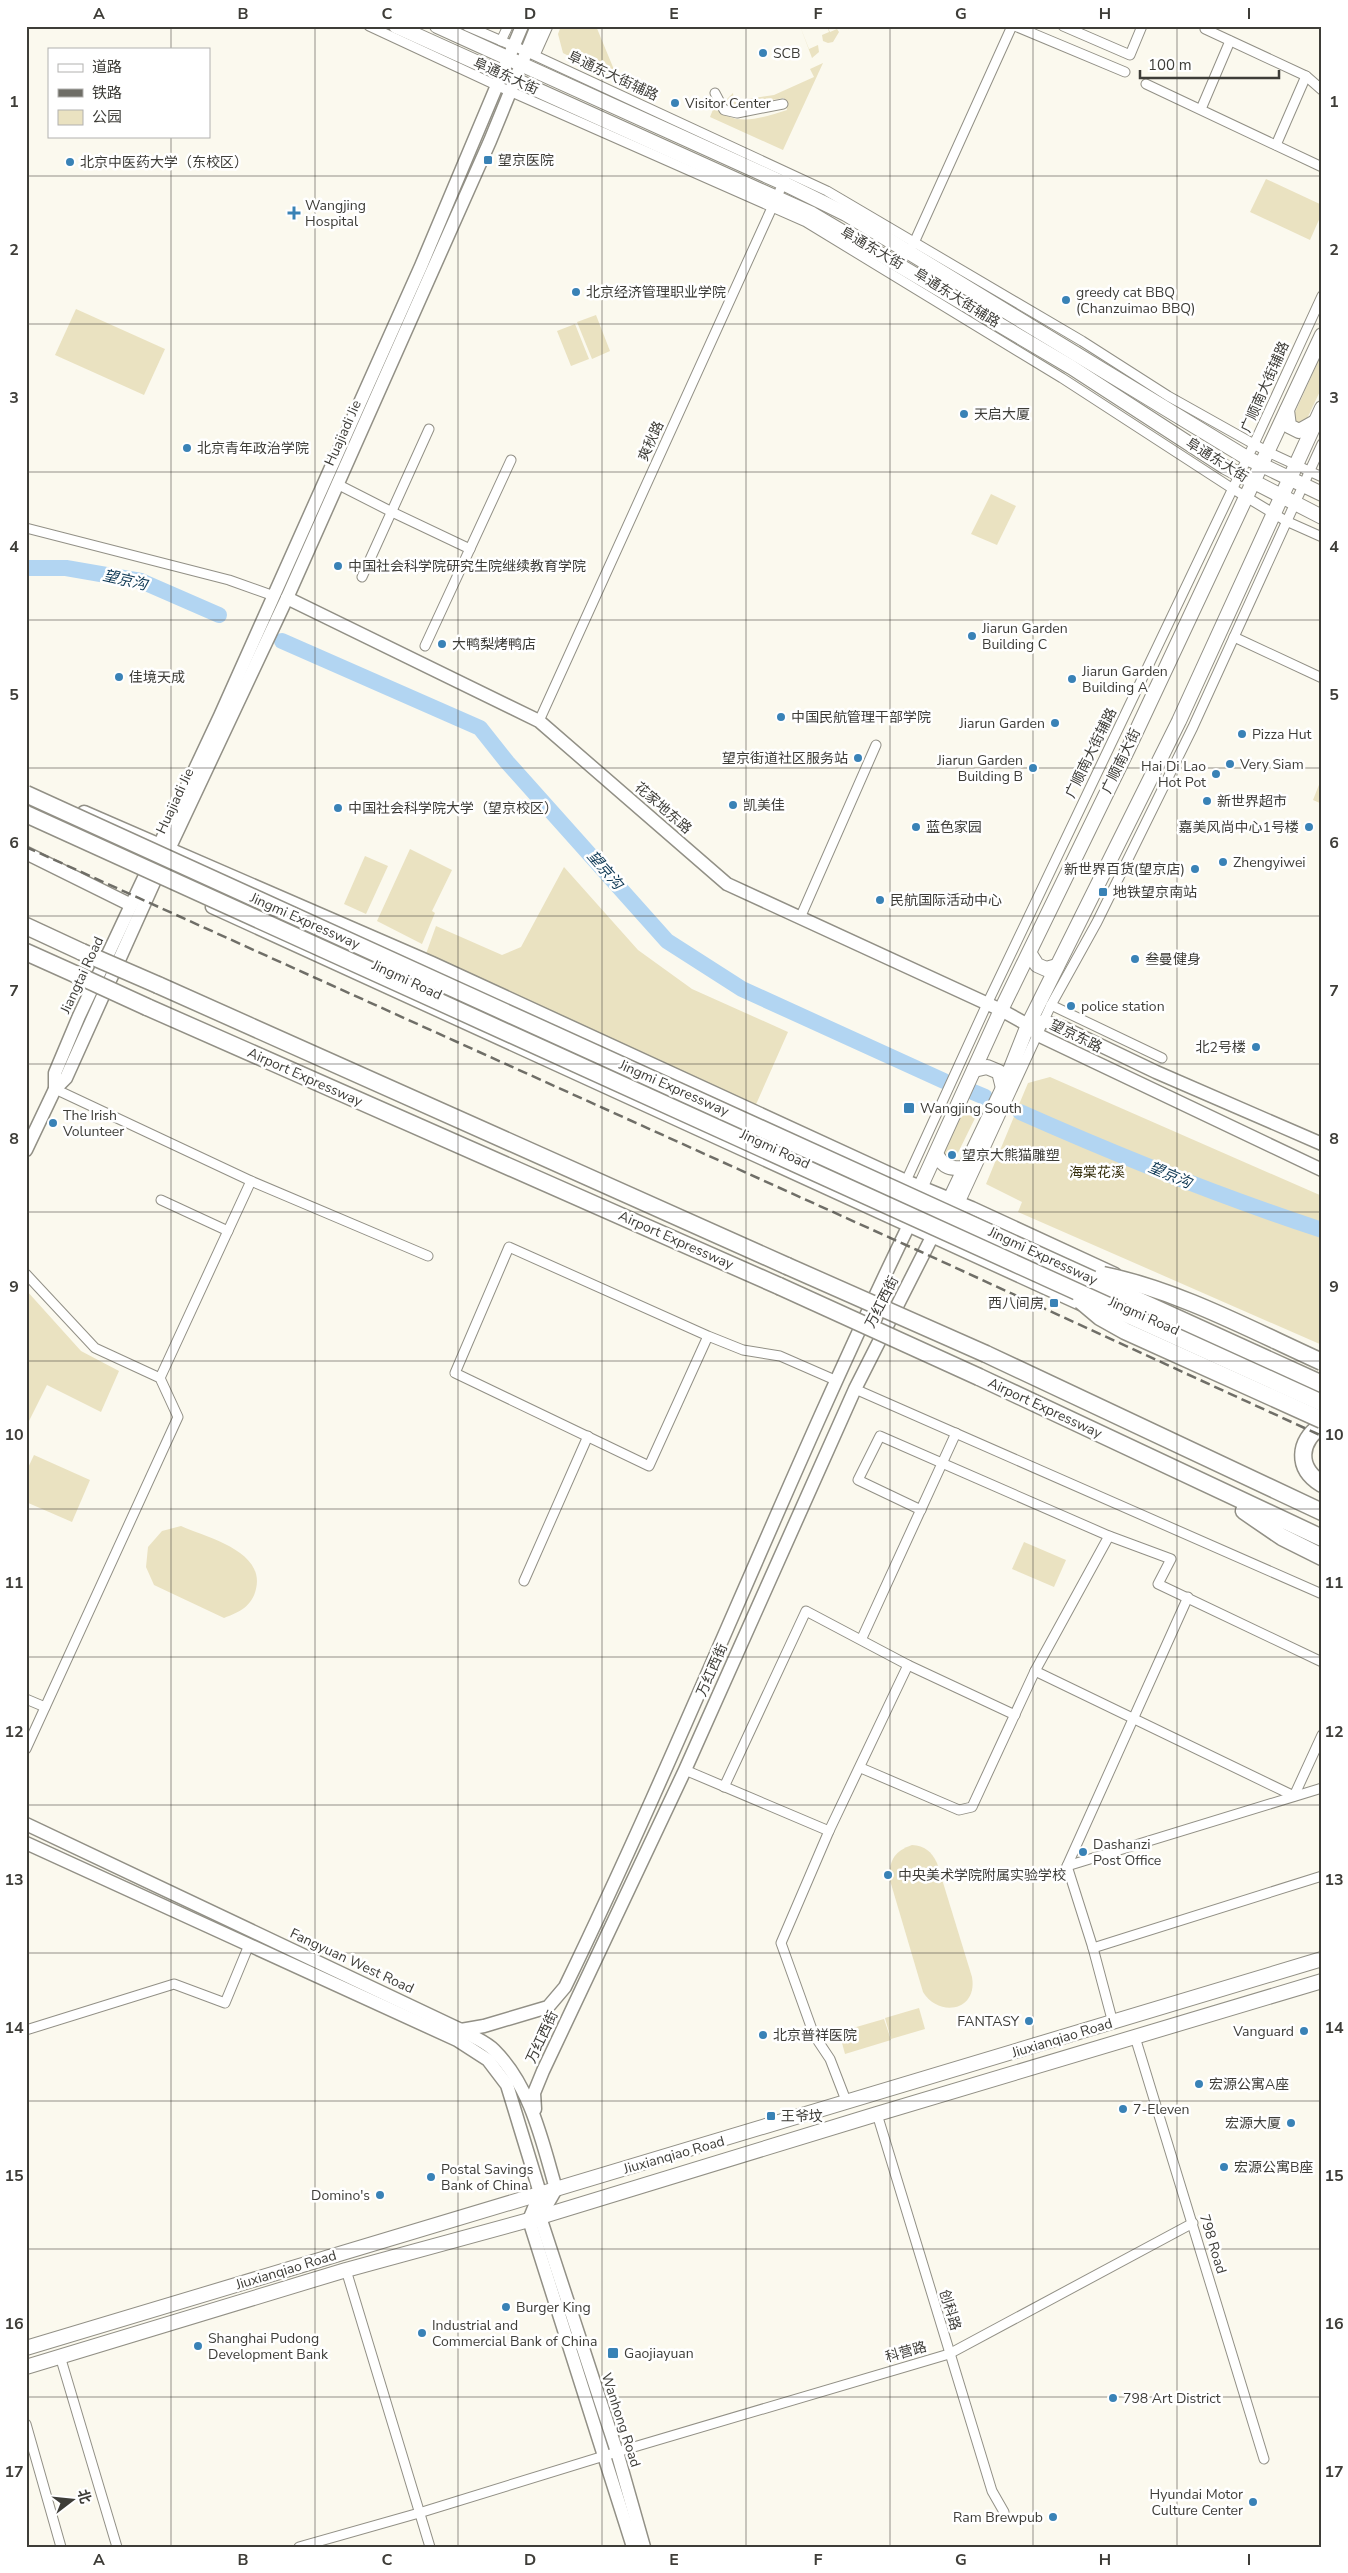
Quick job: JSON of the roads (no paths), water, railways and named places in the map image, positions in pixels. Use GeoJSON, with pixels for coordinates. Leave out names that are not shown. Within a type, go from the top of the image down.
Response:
{"type":"FeatureCollection","features":[{"type":"Feature","properties":{"kind":"highway","name":"Jingmi Expressway"},"geometry":{"type":"LineString","coordinates":[[26,794],[1322,1384]]}},
{"type":"Feature","properties":{"kind":"highway","name":"Jingmi Expressway"},"geometry":{"type":"LineString","coordinates":[[26,814],[1322,1403]]}},
{"type":"Feature","properties":{"kind":"highway","name":"Airport Expressway"},"geometry":{"type":"LineString","coordinates":[[26,926],[986,1354],[1322,1512]]}},
{"type":"Feature","properties":{"kind":"highway","name":"Airport Expressway"},"geometry":{"type":"LineString","coordinates":[[26,952],[146,1007],[779,1286],[980,1377],[1322,1538]]}},
{"type":"Feature","properties":{"kind":"highway"},"geometry":{"type":"LineString","coordinates":[[1071,1269],[1146,1287],[1205,1309],[1322,1362]]}},
{"type":"Feature","properties":{"kind":"highway"},"geometry":{"type":"LineString","coordinates":[[1064,1287],[1100,1317],[1125,1331],[1322,1420]]}},
{"type":"Feature","properties":{"kind":"highway"},"geometry":{"type":"LineString","coordinates":[[1322,1425],[1311,1435],[1303,1454],[1304,1465],[1309,1475],[1322,1484]]}},
{"type":"Feature","properties":{"kind":"highway"},"geometry":{"type":"LineString","coordinates":[[1209,1486],[1282,1537],[1322,1557]]}},
{"type":"Feature","properties":{"kind":"main road","name":"阜通东大街"},"geometry":{"type":"LineString","coordinates":[[396,26],[506,83],[773,203],[812,214],[907,268],[1071,367],[1240,475],[1294,505],[1322,517]]}},
{"type":"Feature","properties":{"kind":"main road","name":"阜通东大街"},"geometry":{"type":"LineString","coordinates":[[437,26],[521,55],[786,177],[846,214],[912,246],[1247,458],[1322,494]]}},
{"type":"Feature","properties":{"kind":"main road","name":"Huajiadi Jie"},"geometry":{"type":"LineString","coordinates":[[521,55],[522,26]]}},
{"type":"Feature","properties":{"kind":"main road","name":"Huajiadi Jie"},"geometry":{"type":"LineString","coordinates":[[164,847],[421,266],[506,83],[536,26]]}},
{"type":"Feature","properties":{"kind":"main road","name":"Huajiadi Jie"},"geometry":{"type":"LineString","coordinates":[[164,847],[287,598],[506,83]]}},
{"type":"Feature","properties":{"kind":"main road","name":"广顺南大街"},"geometry":{"type":"LineString","coordinates":[[908,1227],[920,1188],[974,1070],[1247,498],[1322,335]]}},
{"type":"Feature","properties":{"kind":"main road"},"geometry":{"type":"LineString","coordinates":[[932,1237],[956,1202],[966,1168],[1003,1088],[1033,1030],[1057,966],[1179,722],[1322,408]]}},
{"type":"Feature","properties":{"kind":"main road"},"geometry":{"type":"LineString","coordinates":[[1287,410],[1289,426],[1299,431],[1316,422]]}},
{"type":"Feature","properties":{"kind":"main road","name":"花家地东路"},"geometry":{"type":"LineString","coordinates":[[287,598],[539,721],[727,884],[1002,1010],[1033,1030]]}},
{"type":"Feature","properties":{"kind":"main road","name":"Jingmi Road"},"geometry":{"type":"LineString","coordinates":[[26,787],[432,963],[920,1188],[956,1202],[1322,1369]]}},
{"type":"Feature","properties":{"kind":"main road","name":"Jingmi Road"},"geometry":{"type":"LineString","coordinates":[[26,823],[908,1227],[1322,1414]]}},
{"type":"Feature","properties":{"kind":"main road"},"geometry":{"type":"LineString","coordinates":[[149,878],[164,847]]}},
{"type":"Feature","properties":{"kind":"main road"},"geometry":{"type":"LineString","coordinates":[[26,853],[131,905]]}},
{"type":"Feature","properties":{"kind":"main road","name":"Jiangtai Road"},"geometry":{"type":"LineString","coordinates":[[55,1089],[55,1073],[131,905],[149,878]]}},
{"type":"Feature","properties":{"kind":"main road","name":"Jiangtai Road"},"geometry":{"type":"LineString","coordinates":[[26,1150],[55,1089],[66,1078],[149,878]]}},
{"type":"Feature","properties":{"kind":"main road"},"geometry":{"type":"LineString","coordinates":[[1030,954],[1037,966],[1046,969],[1057,966]]}},
{"type":"Feature","properties":{"kind":"main road","name":"望京东路"},"geometry":{"type":"LineString","coordinates":[[1322,1144],[1044,1021],[1033,1030],[1322,1170]]}},
{"type":"Feature","properties":{"kind":"main road"},"geometry":{"type":"LineString","coordinates":[[974,1070],[987,1067],[999,1072],[1003,1088]]}},
{"type":"Feature","properties":{"kind":"main road"},"geometry":{"type":"LineString","coordinates":[[936,1154],[942,1165],[951,1169],[966,1168]]}},
{"type":"Feature","properties":{"kind":"main road","name":"万红西街"},"geometry":{"type":"LineString","coordinates":[[461,2030],[484,2026],[548,2007],[565,1987],[706,1677],[835,1380],[908,1227]]}},
{"type":"Feature","properties":{"kind":"main road","name":"万红西街"},"geometry":{"type":"LineString","coordinates":[[536,2119],[534,2094],[543,2070],[685,1770],[855,1389],[932,1237]]}},
{"type":"Feature","properties":{"kind":"main road","name":"Fangyuan West Road"},"geometry":{"type":"LineString","coordinates":[[26,1824],[461,2030],[493,2049],[518,2080],[536,2119],[556,2189]]}},
{"type":"Feature","properties":{"kind":"main road","name":"Fangyuan West Road"},"geometry":{"type":"LineString","coordinates":[[26,1843],[457,2040],[488,2060],[507,2085],[540,2194]]}},
{"type":"Feature","properties":{"kind":"main road","name":"Jiuxianqiao Road"},"geometry":{"type":"LineString","coordinates":[[26,2348],[848,2103],[1322,1959]]}},
{"type":"Feature","properties":{"kind":"main road","name":"Jiuxianqiao Road"},"geometry":{"type":"LineString","coordinates":[[26,2367],[346,2270],[534,2219],[1322,1981]]}},
{"type":"Feature","properties":{"kind":"main road"},"geometry":{"type":"LineString","coordinates":[[534,2219],[556,2189]]}},
{"type":"Feature","properties":{"kind":"main road"},"geometry":{"type":"LineString","coordinates":[[534,2219],[540,2194]]}},
{"type":"Feature","properties":{"kind":"main road","name":"Wanhong Road"},"geometry":{"type":"LineString","coordinates":[[534,2219],[611,2454],[644,2547]]}},
{"type":"Feature","properties":{"kind":"main road","name":"Wanhong Road"},"geometry":{"type":"LineString","coordinates":[[611,2454],[633,2547]]}},
{"type":"Feature","properties":{"kind":"street"},"geometry":{"type":"LineString","coordinates":[[369,26],[506,83]]}},
{"type":"Feature","properties":{"kind":"street","name":"阜通东大街辅路"},"geometry":{"type":"LineString","coordinates":[[467,26],[501,41],[521,55],[678,116],[786,177]]}},
{"type":"Feature","properties":{"kind":"street"},"geometry":{"type":"LineString","coordinates":[[501,41],[508,26]]}},
{"type":"Feature","properties":{"kind":"street"},"geometry":{"type":"LineString","coordinates":[[521,55],[548,26]]}},
{"type":"Feature","properties":{"kind":"street"},"geometry":{"type":"LineString","coordinates":[[912,246],[1014,26],[1125,72]]}},
{"type":"Feature","properties":{"kind":"street"},"geometry":{"type":"LineString","coordinates":[[1063,26],[1130,55],[1142,26]]}},
{"type":"Feature","properties":{"kind":"street"},"geometry":{"type":"LineString","coordinates":[[1205,29],[1306,76],[1322,90]]}},
{"type":"Feature","properties":{"kind":"street"},"geometry":{"type":"LineString","coordinates":[[1201,108],[1230,41]]}},
{"type":"Feature","properties":{"kind":"street"},"geometry":{"type":"LineString","coordinates":[[1276,145],[1306,76]]}},
{"type":"Feature","properties":{"kind":"street"},"geometry":{"type":"LineString","coordinates":[[1146,84],[1201,108],[1322,167]]}},
{"type":"Feature","properties":{"kind":"street"},"geometry":{"type":"LineString","coordinates":[[715,92],[724,110],[737,113],[783,104]]}},
{"type":"Feature","properties":{"kind":"street","name":"爽秋路"},"geometry":{"type":"LineString","coordinates":[[539,721],[786,177]]}},
{"type":"Feature","properties":{"kind":"street","name":"阜通东大街辅路"},"geometry":{"type":"LineString","coordinates":[[773,203],[1062,378],[1247,498],[1286,521],[1322,537]]}},
{"type":"Feature","properties":{"kind":"street","name":"阜通东大街辅路"},"geometry":{"type":"LineString","coordinates":[[912,246],[1168,396],[1268,452],[1322,477]]}},
{"type":"Feature","properties":{"kind":"street","name":"广顺南大街辅路"},"geometry":{"type":"LineString","coordinates":[[908,1227],[906,1181],[987,1004],[1240,475],[1322,296]]}},
{"type":"Feature","properties":{"kind":"street"},"geometry":{"type":"LineString","coordinates":[[362,577],[429,430]]}},
{"type":"Feature","properties":{"kind":"street"},"geometry":{"type":"LineString","coordinates":[[1044,1021],[1051,1004],[1097,922],[1193,728],[1322,444]]}},
{"type":"Feature","properties":{"kind":"street"},"geometry":{"type":"LineString","coordinates":[[425,646],[511,460]]}},
{"type":"Feature","properties":{"kind":"street"},"geometry":{"type":"LineString","coordinates":[[337,484],[470,548]]}},
{"type":"Feature","properties":{"kind":"street"},"geometry":{"type":"LineString","coordinates":[[26,528],[229,580],[274,596]]}},
{"type":"Feature","properties":{"kind":"street"},"geometry":{"type":"LineString","coordinates":[[1234,637],[1322,678]]}},
{"type":"Feature","properties":{"kind":"street"},"geometry":{"type":"LineString","coordinates":[[800,918],[876,745]]}},
{"type":"Feature","properties":{"kind":"street"},"geometry":{"type":"LineString","coordinates":[[1051,1004],[1162,1058]]}},
{"type":"Feature","properties":{"kind":"street"},"geometry":{"type":"LineString","coordinates":[[956,1202],[1033,1030]]}},
{"type":"Feature","properties":{"kind":"street"},"geometry":{"type":"LineString","coordinates":[[55,1089],[251,1181],[428,1256]]}},
{"type":"Feature","properties":{"kind":"street"},"geometry":{"type":"LineString","coordinates":[[160,1378],[251,1181]]}},
{"type":"Feature","properties":{"kind":"street"},"geometry":{"type":"LineString","coordinates":[[161,1200],[228,1231]]}},
{"type":"Feature","properties":{"kind":"street"},"geometry":{"type":"LineString","coordinates":[[708,1336],[649,1466],[455,1373],[509,1247],[708,1336],[743,1350],[780,1356],[835,1380]]}},
{"type":"Feature","properties":{"kind":"street"},"geometry":{"type":"LineString","coordinates":[[26,1274],[95,1348],[160,1378],[178,1417],[26,1749]]}},
{"type":"Feature","properties":{"kind":"street"},"geometry":{"type":"LineString","coordinates":[[855,1389],[1322,1594]]}},
{"type":"Feature","properties":{"kind":"street"},"geometry":{"type":"LineString","coordinates":[[862,1638],[944,1464],[956,1433]]}},
{"type":"Feature","properties":{"kind":"street"},"geometry":{"type":"LineString","coordinates":[[524,1581],[588,1436]]}},
{"type":"Feature","properties":{"kind":"street"},"geometry":{"type":"LineString","coordinates":[[921,1510],[858,1480],[880,1436],[1109,1536],[1171,1559],[1158,1584],[1322,1662]]}},
{"type":"Feature","properties":{"kind":"street"},"geometry":{"type":"LineString","coordinates":[[861,1768],[959,1810],[972,1807],[1036,1672],[1109,1536]]}},
{"type":"Feature","properties":{"kind":"street"},"geometry":{"type":"LineString","coordinates":[[1113,2023],[1093,1948],[1067,1866],[1188,1597]]}},
{"type":"Feature","properties":{"kind":"street"},"geometry":{"type":"LineString","coordinates":[[724,1787],[806,1611],[862,1638],[908,1665],[1015,1715]]}},
{"type":"Feature","properties":{"kind":"street"},"geometry":{"type":"LineString","coordinates":[[848,2103],[830,2059],[814,2035],[781,1943],[829,1831],[861,1768],[908,1665]]}},
{"type":"Feature","properties":{"kind":"street"},"geometry":{"type":"LineString","coordinates":[[1036,1672],[1132,1720],[1294,1796]]}},
{"type":"Feature","properties":{"kind":"street"},"geometry":{"type":"LineString","coordinates":[[26,1698],[45,1707]]}},
{"type":"Feature","properties":{"kind":"street"},"geometry":{"type":"LineString","coordinates":[[1294,1796],[1322,1735]]}},
{"type":"Feature","properties":{"kind":"street"},"geometry":{"type":"LineString","coordinates":[[685,1770],[829,1831]]}},
{"type":"Feature","properties":{"kind":"street"},"geometry":{"type":"LineString","coordinates":[[1067,1866],[1322,1788]]}},
{"type":"Feature","properties":{"kind":"street"},"geometry":{"type":"LineString","coordinates":[[1093,1948],[1322,1876]]}},
{"type":"Feature","properties":{"kind":"street"},"geometry":{"type":"LineString","coordinates":[[26,2030],[174,1984],[225,2003],[250,1945]]}},
{"type":"Feature","properties":{"kind":"street","name":"798 Road"},"geometry":{"type":"LineString","coordinates":[[1135,2037],[1264,2459]]}},
{"type":"Feature","properties":{"kind":"street","name":"创科路"},"geometry":{"type":"LineString","coordinates":[[877,2114],[992,2491],[1004,2512]]}},
{"type":"Feature","properties":{"kind":"street","name":"科营路"},"geometry":{"type":"LineString","coordinates":[[299,2547],[419,2514],[611,2454],[949,2354],[1193,2223]]}},
{"type":"Feature","properties":{"kind":"street"},"geometry":{"type":"LineString","coordinates":[[346,2270],[430,2547]]}},
{"type":"Feature","properties":{"kind":"street"},"geometry":{"type":"LineString","coordinates":[[60,2356],[116,2547]]}},
{"type":"Feature","properties":{"kind":"street"},"geometry":{"type":"LineString","coordinates":[[26,2424],[61,2547]]}},
{"type":"Feature","properties":{"kind":"waterway","name":"望京沟"},"geometry":{"type":"LineString","coordinates":[[26,568],[66,568],[141,581],[219,615]]}},
{"type":"Feature","properties":{"kind":"waterway","name":"望京沟"},"geometry":{"type":"LineString","coordinates":[[282,641],[480,728],[507,762],[667,941],[742,989],[944,1081]]}},
{"type":"Feature","properties":{"kind":"waterway","name":"望京沟"},"geometry":{"type":"LineString","coordinates":[[973,1092],[985,1097]]}},
{"type":"Feature","properties":{"kind":"waterway","name":"望京沟"},"geometry":{"type":"LineString","coordinates":[[1020,1112],[1170,1175],[1322,1230]]}},
{"type":"Feature","properties":{"kind":"railway"},"geometry":{"type":"LineString","coordinates":[[26,847],[917,1250],[1322,1436]]}},
{"type":"Feature","properties":{"kind":"place","name":"SCB"},"geometry":{"type":"Point","coordinates":[763,53]}},
{"type":"Feature","properties":{"kind":"place","name":"Visitor Center"},"geometry":{"type":"Point","coordinates":[675,103]}},
{"type":"Feature","properties":{"kind":"place","name":"望京医院"},"geometry":{"type":"Point","coordinates":[488,160]}},
{"type":"Feature","properties":{"kind":"place","name":"北京中医药大学（东校区）"},"geometry":{"type":"Point","coordinates":[70,162]}},
{"type":"Feature","properties":{"kind":"place","name":"Wangjing Hospital"},"geometry":{"type":"Point","coordinates":[294,213]}},
{"type":"Feature","properties":{"kind":"place","name":"北京经济管理职业学院"},"geometry":{"type":"Point","coordinates":[576,292]}},
{"type":"Feature","properties":{"kind":"place","name":"greedy cat BBQ (Chanzuimao BBQ)"},"geometry":{"type":"Point","coordinates":[1066,300]}},
{"type":"Feature","properties":{"kind":"place","name":"天启大厦"},"geometry":{"type":"Point","coordinates":[964,414]}},
{"type":"Feature","properties":{"kind":"place","name":"北京青年政治学院"},"geometry":{"type":"Point","coordinates":[187,448]}},
{"type":"Feature","properties":{"kind":"place","name":"中国社会科学院研究生院继续教育学院"},"geometry":{"type":"Point","coordinates":[338,566]}},
{"type":"Feature","properties":{"kind":"place","name":"Jiarun Garden Building C"},"geometry":{"type":"Point","coordinates":[972,636]}},
{"type":"Feature","properties":{"kind":"place","name":"大鸭梨烤鸭店"},"geometry":{"type":"Point","coordinates":[442,644]}},
{"type":"Feature","properties":{"kind":"place","name":"佳境天成"},"geometry":{"type":"Point","coordinates":[119,677]}},
{"type":"Feature","properties":{"kind":"place","name":"Jiarun Garden Building A"},"geometry":{"type":"Point","coordinates":[1072,679]}},
{"type":"Feature","properties":{"kind":"place","name":"中国民航管理干部学院"},"geometry":{"type":"Point","coordinates":[781,717]}},
{"type":"Feature","properties":{"kind":"place","name":"Jiarun Garden"},"geometry":{"type":"Point","coordinates":[1055,723]}},
{"type":"Feature","properties":{"kind":"place","name":"Pizza Hut"},"geometry":{"type":"Point","coordinates":[1242,734]}},
{"type":"Feature","properties":{"kind":"place","name":"望京街道社区服务站"},"geometry":{"type":"Point","coordinates":[858,758]}},
{"type":"Feature","properties":{"kind":"place","name":"Very Siam"},"geometry":{"type":"Point","coordinates":[1230,764]}},
{"type":"Feature","properties":{"kind":"place","name":"Jiarun Garden Building B"},"geometry":{"type":"Point","coordinates":[1033,768]}},
{"type":"Feature","properties":{"kind":"place","name":"Hai Di Lao Hot Pot"},"geometry":{"type":"Point","coordinates":[1216,774]}},
{"type":"Feature","properties":{"kind":"place","name":"新世界超市"},"geometry":{"type":"Point","coordinates":[1207,801]}},
{"type":"Feature","properties":{"kind":"place","name":"凯美佳"},"geometry":{"type":"Point","coordinates":[733,805]}},
{"type":"Feature","properties":{"kind":"place","name":"中国社会科学院大学（望京校区）"},"geometry":{"type":"Point","coordinates":[338,808]}},
{"type":"Feature","properties":{"kind":"place","name":"蓝色家园"},"geometry":{"type":"Point","coordinates":[916,827]}},
{"type":"Feature","properties":{"kind":"place","name":"嘉美风尚中心1号楼"},"geometry":{"type":"Point","coordinates":[1309,827]}},
{"type":"Feature","properties":{"kind":"place","name":"Zhengyiwei"},"geometry":{"type":"Point","coordinates":[1223,862]}},
{"type":"Feature","properties":{"kind":"place","name":"新世界百货(望京店)"},"geometry":{"type":"Point","coordinates":[1195,869]}},
{"type":"Feature","properties":{"kind":"place","name":"地铁望京南站"},"geometry":{"type":"Point","coordinates":[1103,892]}},
{"type":"Feature","properties":{"kind":"place","name":"民航国际活动中心"},"geometry":{"type":"Point","coordinates":[880,900]}},
{"type":"Feature","properties":{"kind":"place","name":"叁曼健身"},"geometry":{"type":"Point","coordinates":[1135,959]}},
{"type":"Feature","properties":{"kind":"place","name":"police station"},"geometry":{"type":"Point","coordinates":[1071,1006]}},
{"type":"Feature","properties":{"kind":"place","name":"北2号楼"},"geometry":{"type":"Point","coordinates":[1256,1047]}},
{"type":"Feature","properties":{"kind":"place","name":"Wangjing South"},"geometry":{"type":"Point","coordinates":[909,1108]}},
{"type":"Feature","properties":{"kind":"place","name":"The Irish Volunteer"},"geometry":{"type":"Point","coordinates":[53,1123]}},
{"type":"Feature","properties":{"kind":"place","name":"望京大熊猫雕塑"},"geometry":{"type":"Point","coordinates":[952,1155]}},
{"type":"Feature","properties":{"kind":"place","name":"西八间房"},"geometry":{"type":"Point","coordinates":[1054,1303]}},
{"type":"Feature","properties":{"kind":"place","name":"Dashanzi Post Office"},"geometry":{"type":"Point","coordinates":[1083,1852]}},
{"type":"Feature","properties":{"kind":"place","name":"中央美术学院附属实验学校"},"geometry":{"type":"Point","coordinates":[888,1875]}},
{"type":"Feature","properties":{"kind":"place","name":"FANTASY"},"geometry":{"type":"Point","coordinates":[1029,2021]}},
{"type":"Feature","properties":{"kind":"place","name":"Vanguard"},"geometry":{"type":"Point","coordinates":[1304,2031]}},
{"type":"Feature","properties":{"kind":"place","name":"北京普祥医院"},"geometry":{"type":"Point","coordinates":[763,2035]}},
{"type":"Feature","properties":{"kind":"place","name":"宏源公寓A座"},"geometry":{"type":"Point","coordinates":[1199,2084]}},
{"type":"Feature","properties":{"kind":"place","name":"7-Eleven"},"geometry":{"type":"Point","coordinates":[1123,2109]}},
{"type":"Feature","properties":{"kind":"place","name":"王爷坟"},"geometry":{"type":"Point","coordinates":[771,2116]}},
{"type":"Feature","properties":{"kind":"place","name":"宏源大厦"},"geometry":{"type":"Point","coordinates":[1291,2123]}},
{"type":"Feature","properties":{"kind":"place","name":"宏源公寓B座"},"geometry":{"type":"Point","coordinates":[1224,2167]}},
{"type":"Feature","properties":{"kind":"place","name":"Postal Savings Bank of China"},"geometry":{"type":"Point","coordinates":[431,2177]}},
{"type":"Feature","properties":{"kind":"place","name":"Domino's"},"geometry":{"type":"Point","coordinates":[380,2195]}},
{"type":"Feature","properties":{"kind":"place","name":"Burger King"},"geometry":{"type":"Point","coordinates":[506,2307]}},
{"type":"Feature","properties":{"kind":"place","name":"Industrial and Commercial Bank of China"},"geometry":{"type":"Point","coordinates":[422,2333]}},
{"type":"Feature","properties":{"kind":"place","name":"Shanghai Pudong Development Bank"},"geometry":{"type":"Point","coordinates":[198,2346]}},
{"type":"Feature","properties":{"kind":"place","name":"Gaojiayuan"},"geometry":{"type":"Point","coordinates":[613,2353]}},
{"type":"Feature","properties":{"kind":"place","name":"798 Art District"},"geometry":{"type":"Point","coordinates":[1113,2398]}},
{"type":"Feature","properties":{"kind":"place","name":"Hyundai Motor Culture Center"},"geometry":{"type":"Point","coordinates":[1253,2502]}},
{"type":"Feature","properties":{"kind":"place","name":"Ram Brewpub"},"geometry":{"type":"Point","coordinates":[1053,2517]}},
{"type":"Feature","properties":{"kind":"park label","name":"海棠花溪"},"geometry":{"type":"Point","coordinates":[1097,1172]}}]}
